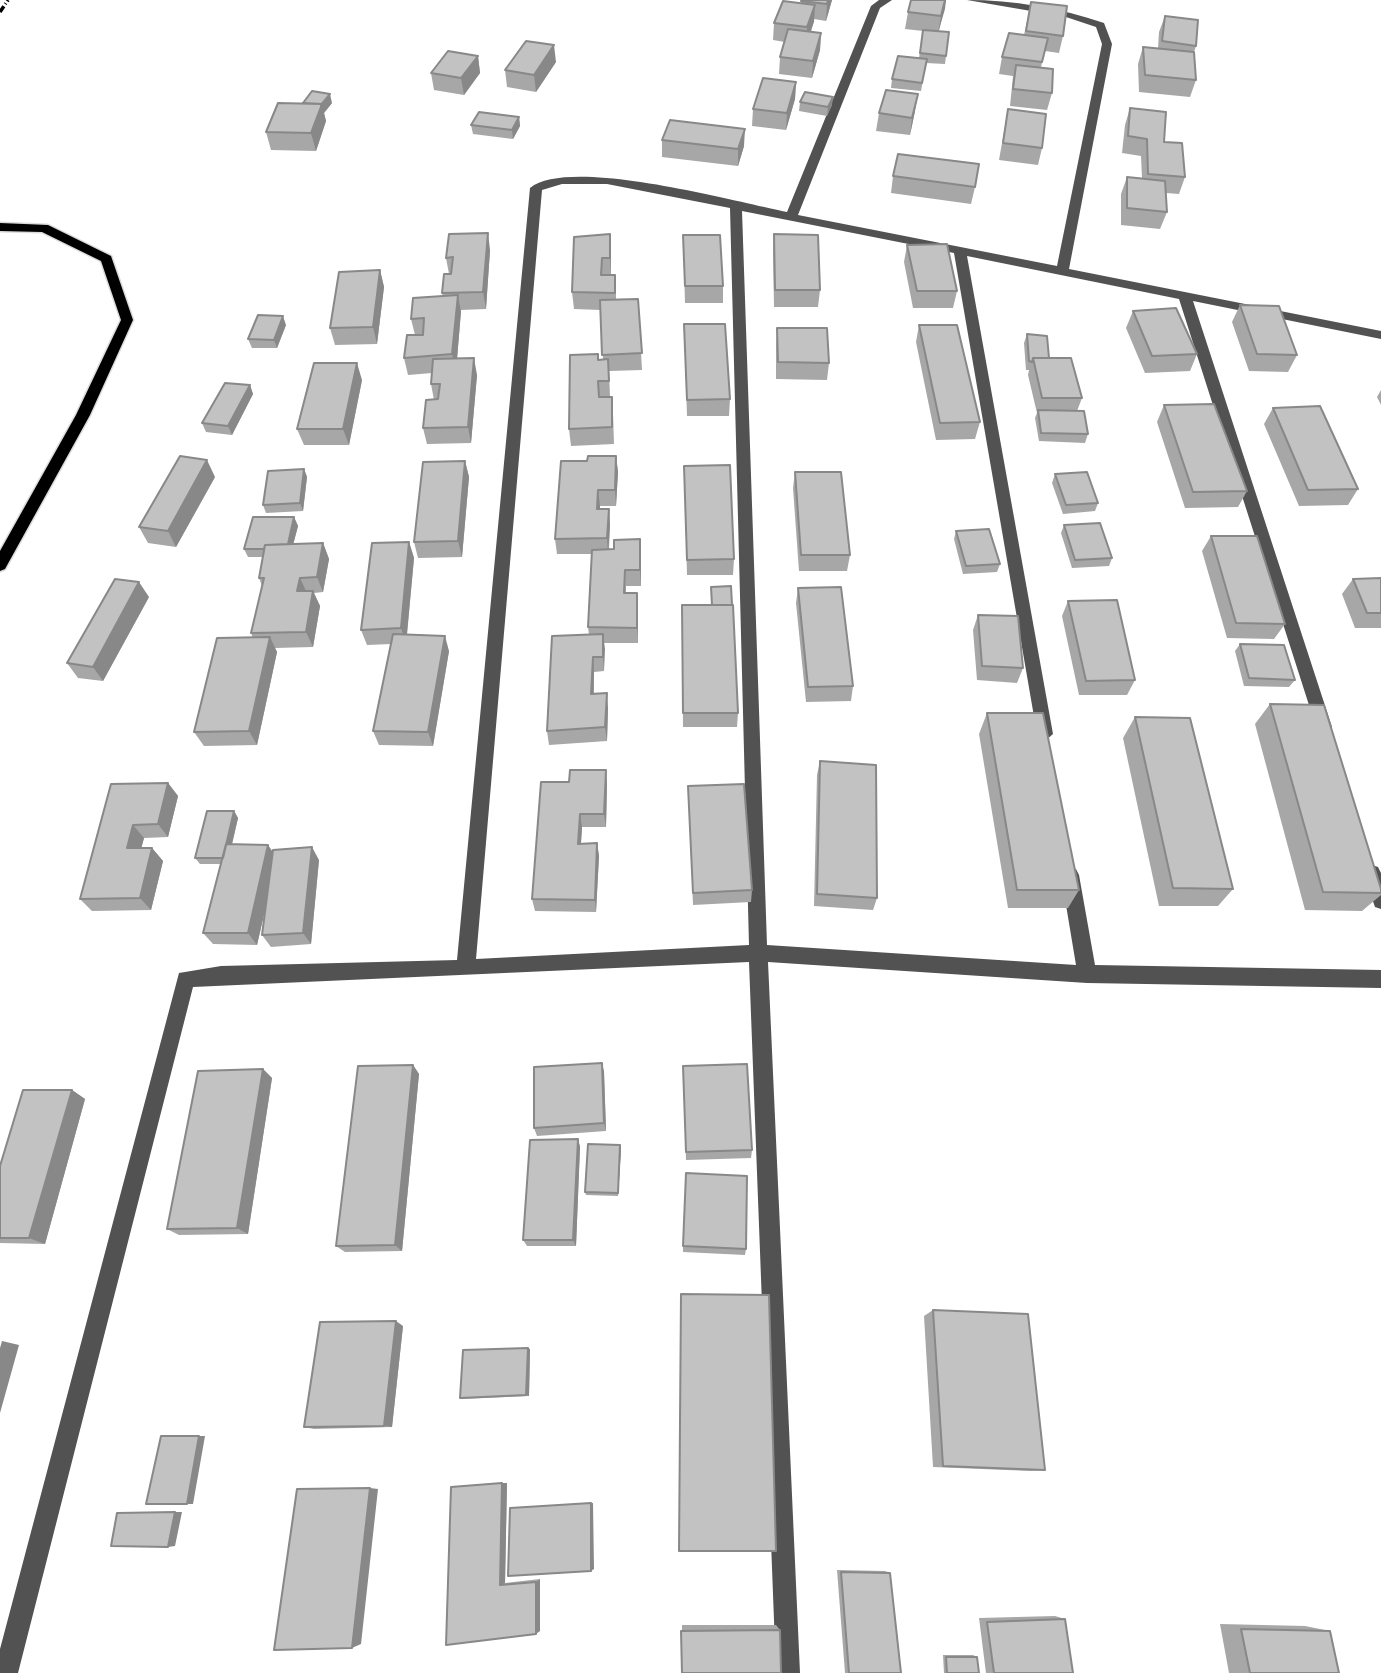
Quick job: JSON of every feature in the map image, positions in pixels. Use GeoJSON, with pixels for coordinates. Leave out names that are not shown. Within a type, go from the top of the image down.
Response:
{"type":"FeatureCollection","features":[{"type":"Feature","properties":{"kind":"main road"},"geometry":{"type":"LineString","coordinates":[[0,228],[44,228],[107,260],[127,320],[83,415],[0,565]]}},
{"type":"Feature","properties":{"kind":"street"},"geometry":{"type":"LineString","coordinates":[[791,218],[876,6],[887,0]]}},
{"type":"Feature","properties":{"kind":"street"},"geometry":{"type":"LineString","coordinates":[[972,0],[1069,14],[1100,25],[1107,44],[1062,271]]}},
{"type":"Feature","properties":{"kind":"street"},"geometry":{"type":"LineString","coordinates":[[466,968],[536,188],[561,180],[607,180],[1381,335]]}},
{"type":"Feature","properties":{"kind":"street"},"geometry":{"type":"LineString","coordinates":[[736,207],[758,953],[788,1673]]}},
{"type":"Feature","properties":{"kind":"street"},"geometry":{"type":"LineString","coordinates":[[960,251],[1049,756]]}},
{"type":"Feature","properties":{"kind":"street"},"geometry":{"type":"LineString","coordinates":[[1184,294],[1330,743]]}},
{"type":"Feature","properties":{"kind":"street"},"geometry":{"type":"LineString","coordinates":[[1368,862],[1381,901]]}},
{"type":"Feature","properties":{"kind":"street"},"geometry":{"type":"LineString","coordinates":[[1068,865],[1087,974]]}},
{"type":"Feature","properties":{"kind":"street"},"geometry":{"type":"LineString","coordinates":[[6,1673],[186,979],[221,975],[466,968],[758,953],[1087,974],[1381,979]]}},
{"type":"Feature","properties":{"kind":"building"},"geometry":{"type":"Polygon","coordinates":[[[802,0],[828,0],[827,4],[802,0]]]}},
{"type":"Feature","properties":{"kind":"building"},"geometry":{"type":"Polygon","coordinates":[[[911,0],[945,0],[941,16],[908,12],[911,0]]]}},
{"type":"Feature","properties":{"kind":"building"},"geometry":{"type":"Polygon","coordinates":[[[783,1],[815,5],[807,27],[774,23],[783,1]]]}},
{"type":"Feature","properties":{"kind":"building"},"geometry":{"type":"Polygon","coordinates":[[[1031,2],[1067,6],[1063,36],[1026,31],[1031,2]]]}},
{"type":"Feature","properties":{"kind":"building"},"geometry":{"type":"Polygon","coordinates":[[[1165,16],[1198,20],[1196,46],[1162,41],[1165,16]]]}},
{"type":"Feature","properties":{"kind":"building"},"geometry":{"type":"Polygon","coordinates":[[[788,29],[821,33],[813,61],[780,57],[788,29]]]}},
{"type":"Feature","properties":{"kind":"building"},"geometry":{"type":"Polygon","coordinates":[[[923,30],[949,32],[946,56],[920,53],[923,30]]]}},
{"type":"Feature","properties":{"kind":"building"},"geometry":{"type":"Polygon","coordinates":[[[1009,33],[1048,38],[1042,62],[1002,57],[1009,33]]]}},
{"type":"Feature","properties":{"kind":"building"},"geometry":{"type":"Polygon","coordinates":[[[526,41],[554,45],[534,75],[505,70],[526,41]]]}},
{"type":"Feature","properties":{"kind":"building"},"geometry":{"type":"Polygon","coordinates":[[[1143,47],[1194,52],[1196,80],[1145,75],[1143,47]]]}},
{"type":"Feature","properties":{"kind":"building"},"geometry":{"type":"Polygon","coordinates":[[[448,51],[478,56],[461,78],[431,73],[448,51]]]}},
{"type":"Feature","properties":{"kind":"building"},"geometry":{"type":"Polygon","coordinates":[[[898,56],[927,59],[922,83],[892,79],[898,56]]]}},
{"type":"Feature","properties":{"kind":"building"},"geometry":{"type":"Polygon","coordinates":[[[1016,65],[1053,69],[1052,93],[1013,89],[1016,65]]]}},
{"type":"Feature","properties":{"kind":"building"},"geometry":{"type":"Polygon","coordinates":[[[763,78],[796,82],[787,113],[753,109],[763,78]]]}},
{"type":"Feature","properties":{"kind":"building"},"geometry":{"type":"Polygon","coordinates":[[[886,90],[918,94],[912,118],[879,113],[886,90]]]}},
{"type":"Feature","properties":{"kind":"building"},"geometry":{"type":"Polygon","coordinates":[[[312,91],[330,94],[322,104],[303,103],[312,91]]]}},
{"type":"Feature","properties":{"kind":"building"},"geometry":{"type":"Polygon","coordinates":[[[805,92],[833,97],[828,107],[800,102],[805,92]]]}},
{"type":"Feature","properties":{"kind":"building"},"geometry":{"type":"Polygon","coordinates":[[[278,103],[322,104],[311,133],[266,132],[278,103]]]}},
{"type":"Feature","properties":{"kind":"building"},"geometry":{"type":"Polygon","coordinates":[[[1130,108],[1166,112],[1164,142],[1182,143],[1185,177],[1148,174],[1147,139],[1128,136],[1130,108]]]}},
{"type":"Feature","properties":{"kind":"building"},"geometry":{"type":"Polygon","coordinates":[[[1008,109],[1046,114],[1042,148],[1003,143],[1008,109]]]}},
{"type":"Feature","properties":{"kind":"building"},"geometry":{"type":"Polygon","coordinates":[[[479,112],[519,117],[512,130],[471,125],[479,112]]]}},
{"type":"Feature","properties":{"kind":"building"},"geometry":{"type":"Polygon","coordinates":[[[670,120],[745,129],[738,149],[662,140],[670,120]]]}},
{"type":"Feature","properties":{"kind":"building"},"geometry":{"type":"Polygon","coordinates":[[[898,154],[979,164],[975,187],[893,176],[898,154]]]}},
{"type":"Feature","properties":{"kind":"building"},"geometry":{"type":"Polygon","coordinates":[[[1127,177],[1165,181],[1167,212],[1127,208],[1127,177]]]}},
{"type":"Feature","properties":{"kind":"building"},"geometry":{"type":"Polygon","coordinates":[[[488,233],[483,292],[442,293],[444,274],[451,274],[453,257],[446,258],[449,234],[488,233]]]}},
{"type":"Feature","properties":{"kind":"building"},"geometry":{"type":"Polygon","coordinates":[[[610,234],[610,258],[602,258],[601,275],[615,275],[615,293],[572,292],[574,237],[610,234]]]}},
{"type":"Feature","properties":{"kind":"building"},"geometry":{"type":"Polygon","coordinates":[[[774,234],[818,235],[820,290],[775,290],[774,234]]]}},
{"type":"Feature","properties":{"kind":"building"},"geometry":{"type":"Polygon","coordinates":[[[683,235],[720,235],[723,286],[685,286],[683,235]]]}},
{"type":"Feature","properties":{"kind":"building"},"geometry":{"type":"Polygon","coordinates":[[[947,244],[957,291],[917,291],[907,245],[947,244]]]}},
{"type":"Feature","properties":{"kind":"building"},"geometry":{"type":"Polygon","coordinates":[[[380,270],[373,327],[330,328],[339,272],[380,270]]]}},
{"type":"Feature","properties":{"kind":"building"},"geometry":{"type":"Polygon","coordinates":[[[458,295],[452,354],[404,358],[407,335],[423,335],[424,318],[411,319],[413,298],[458,295]]]}},
{"type":"Feature","properties":{"kind":"building"},"geometry":{"type":"Polygon","coordinates":[[[638,299],[642,353],[602,355],[600,300],[638,299]]]}},
{"type":"Feature","properties":{"kind":"building"},"geometry":{"type":"Polygon","coordinates":[[[1240,305],[1279,306],[1297,355],[1257,354],[1240,305]]]}},
{"type":"Feature","properties":{"kind":"building"},"geometry":{"type":"Polygon","coordinates":[[[1176,308],[1197,354],[1152,356],[1133,311],[1176,308]]]}},
{"type":"Feature","properties":{"kind":"building"},"geometry":{"type":"Polygon","coordinates":[[[258,315],[283,316],[274,340],[248,339],[258,315]]]}},
{"type":"Feature","properties":{"kind":"building"},"geometry":{"type":"Polygon","coordinates":[[[684,324],[725,324],[730,399],[687,400],[684,324]]]}},
{"type":"Feature","properties":{"kind":"building"},"geometry":{"type":"Polygon","coordinates":[[[919,325],[957,325],[980,422],[940,423],[919,325]]]}},
{"type":"Feature","properties":{"kind":"building"},"geometry":{"type":"Polygon","coordinates":[[[777,328],[827,328],[829,363],[778,362],[777,328]]]}},
{"type":"Feature","properties":{"kind":"building"},"geometry":{"type":"Polygon","coordinates":[[[1027,334],[1047,336],[1049,358],[1033,358],[1032,362],[1029,361],[1027,334]]]}},
{"type":"Feature","properties":{"kind":"building"},"geometry":{"type":"Polygon","coordinates":[[[598,354],[598,360],[608,359],[609,381],[598,381],[599,397],[612,397],[612,427],[569,429],[570,355],[598,354]]]}},
{"type":"Feature","properties":{"kind":"building"},"geometry":{"type":"Polygon","coordinates":[[[474,358],[468,427],[423,428],[426,400],[438,399],[440,384],[431,384],[433,359],[474,358]]]}},
{"type":"Feature","properties":{"kind":"building"},"geometry":{"type":"Polygon","coordinates":[[[1033,358],[1071,358],[1082,398],[1042,398],[1033,358]]]}},
{"type":"Feature","properties":{"kind":"building"},"geometry":{"type":"Polygon","coordinates":[[[314,363],[357,363],[343,429],[297,429],[314,363]]]}},
{"type":"Feature","properties":{"kind":"building"},"geometry":{"type":"Polygon","coordinates":[[[225,383],[250,385],[228,426],[202,423],[225,383]]]}},
{"type":"Feature","properties":{"kind":"building"},"geometry":{"type":"Polygon","coordinates":[[[1214,404],[1247,491],[1193,492],[1164,405],[1214,404]]]}},
{"type":"Feature","properties":{"kind":"building"},"geometry":{"type":"Polygon","coordinates":[[[1320,406],[1358,489],[1308,490],[1273,408],[1320,406]]]}},
{"type":"Feature","properties":{"kind":"building"},"geometry":{"type":"Polygon","coordinates":[[[1038,410],[1084,411],[1088,434],[1041,433],[1038,410]]]}},
{"type":"Feature","properties":{"kind":"building"},"geometry":{"type":"Polygon","coordinates":[[[180,456],[207,460],[168,531],[139,527],[180,456]]]}},
{"type":"Feature","properties":{"kind":"building"},"geometry":{"type":"Polygon","coordinates":[[[588,456],[616,456],[615,490],[598,490],[597,509],[609,509],[607,538],[555,539],[561,461],[587,461],[588,456]]]}},
{"type":"Feature","properties":{"kind":"building"},"geometry":{"type":"Polygon","coordinates":[[[465,461],[458,541],[414,542],[423,462],[465,461]]]}},
{"type":"Feature","properties":{"kind":"building"},"geometry":{"type":"Polygon","coordinates":[[[730,465],[734,559],[687,560],[684,466],[730,465]]]}},
{"type":"Feature","properties":{"kind":"building"},"geometry":{"type":"Polygon","coordinates":[[[304,469],[300,503],[263,505],[268,471],[304,469]]]}},
{"type":"Feature","properties":{"kind":"building"},"geometry":{"type":"Polygon","coordinates":[[[795,472],[841,472],[850,555],[801,555],[795,472]]]}},
{"type":"Feature","properties":{"kind":"building"},"geometry":{"type":"Polygon","coordinates":[[[1087,472],[1098,503],[1066,505],[1055,474],[1087,472]]]}},
{"type":"Feature","properties":{"kind":"building"},"geometry":{"type":"Polygon","coordinates":[[[253,517],[294,517],[288,544],[265,545],[264,549],[244,549],[253,517]]]}},
{"type":"Feature","properties":{"kind":"building"},"geometry":{"type":"Polygon","coordinates":[[[1100,523],[1112,558],[1075,560],[1064,525],[1100,523]]]}},
{"type":"Feature","properties":{"kind":"building"},"geometry":{"type":"Polygon","coordinates":[[[989,529],[1000,564],[966,566],[956,531],[989,529]]]}},
{"type":"Feature","properties":{"kind":"building"},"geometry":{"type":"Polygon","coordinates":[[[1211,536],[1257,536],[1285,624],[1236,623],[1211,536]]]}},
{"type":"Feature","properties":{"kind":"building"},"geometry":{"type":"Polygon","coordinates":[[[640,539],[640,570],[625,570],[624,593],[637,593],[637,628],[588,627],[592,550],[614,549],[614,540],[640,539]]]}},
{"type":"Feature","properties":{"kind":"building"},"geometry":{"type":"Polygon","coordinates":[[[409,542],[401,628],[361,630],[372,543],[409,542]]]}},
{"type":"Feature","properties":{"kind":"building"},"geometry":{"type":"Polygon","coordinates":[[[323,543],[317,577],[300,578],[297,591],[313,591],[306,632],[251,633],[264,578],[259,578],[265,545],[323,543]]]}},
{"type":"Feature","properties":{"kind":"building"},"geometry":{"type":"Polygon","coordinates":[[[1381,578],[1381,613],[1367,613],[1353,579],[1381,578]]]}},
{"type":"Feature","properties":{"kind":"building"},"geometry":{"type":"Polygon","coordinates":[[[115,579],[139,582],[93,667],[67,663],[115,579]]]}},
{"type":"Feature","properties":{"kind":"building"},"geometry":{"type":"Polygon","coordinates":[[[731,586],[732,605],[712,605],[711,587],[731,586]]]}},
{"type":"Feature","properties":{"kind":"building"},"geometry":{"type":"Polygon","coordinates":[[[841,587],[853,686],[808,687],[798,588],[841,587]]]}},
{"type":"Feature","properties":{"kind":"building"},"geometry":{"type":"Polygon","coordinates":[[[1117,600],[1135,680],[1086,681],[1068,601],[1117,600]]]}},
{"type":"Feature","properties":{"kind":"building"},"geometry":{"type":"Polygon","coordinates":[[[682,605],[733,605],[738,713],[683,713],[682,605]]]}},
{"type":"Feature","properties":{"kind":"building"},"geometry":{"type":"Polygon","coordinates":[[[978,615],[1018,616],[1023,668],[982,666],[978,615]]]}},
{"type":"Feature","properties":{"kind":"building"},"geometry":{"type":"Polygon","coordinates":[[[393,634],[445,636],[428,732],[373,731],[393,634]]]}},
{"type":"Feature","properties":{"kind":"building"},"geometry":{"type":"Polygon","coordinates":[[[603,634],[603,657],[593,657],[591,694],[607,693],[605,727],[547,731],[552,636],[603,634]]]}},
{"type":"Feature","properties":{"kind":"building"},"geometry":{"type":"Polygon","coordinates":[[[270,637],[249,731],[194,732],[217,638],[270,637]]]}},
{"type":"Feature","properties":{"kind":"building"},"geometry":{"type":"Polygon","coordinates":[[[1240,644],[1284,645],[1295,680],[1249,678],[1240,644]]]}},
{"type":"Feature","properties":{"kind":"building"},"geometry":{"type":"Polygon","coordinates":[[[1270,704],[1324,705],[1381,893],[1323,892],[1270,704]]]}},
{"type":"Feature","properties":{"kind":"building"},"geometry":{"type":"Polygon","coordinates":[[[987,713],[1043,713],[1079,890],[1017,890],[987,713]]]}},
{"type":"Feature","properties":{"kind":"building"},"geometry":{"type":"Polygon","coordinates":[[[1135,717],[1190,718],[1233,889],[1173,888],[1135,717]]]}},
{"type":"Feature","properties":{"kind":"building"},"geometry":{"type":"Polygon","coordinates":[[[820,761],[876,765],[877,898],[817,894],[820,761]]]}},
{"type":"Feature","properties":{"kind":"building"},"geometry":{"type":"Polygon","coordinates":[[[570,770],[606,770],[604,814],[580,814],[578,844],[597,843],[595,900],[532,899],[541,782],[569,782],[570,770]]]}},
{"type":"Feature","properties":{"kind":"building"},"geometry":{"type":"Polygon","coordinates":[[[168,783],[158,824],[133,825],[127,848],[152,848],[140,898],[80,899],[111,784],[168,783]]]}},
{"type":"Feature","properties":{"kind":"building"},"geometry":{"type":"Polygon","coordinates":[[[744,784],[752,890],[693,893],[688,786],[744,784]]]}},
{"type":"Feature","properties":{"kind":"building"},"geometry":{"type":"Polygon","coordinates":[[[207,811],[234,811],[223,858],[195,858],[207,811]]]}},
{"type":"Feature","properties":{"kind":"building"},"geometry":{"type":"Polygon","coordinates":[[[226,844],[268,845],[248,933],[203,933],[226,844]]]}},
{"type":"Feature","properties":{"kind":"building"},"geometry":{"type":"Polygon","coordinates":[[[312,847],[303,933],[262,935],[273,850],[312,847]]]}},
{"type":"Feature","properties":{"kind":"building"},"geometry":{"type":"Polygon","coordinates":[[[602,1063],[604,1123],[534,1128],[534,1067],[602,1063]]]}},
{"type":"Feature","properties":{"kind":"building"},"geometry":{"type":"Polygon","coordinates":[[[747,1064],[752,1150],[686,1152],[683,1066],[747,1064]]]}},
{"type":"Feature","properties":{"kind":"building"},"geometry":{"type":"Polygon","coordinates":[[[413,1065],[395,1245],[336,1246],[358,1066],[413,1065]]]}},
{"type":"Feature","properties":{"kind":"building"},"geometry":{"type":"Polygon","coordinates":[[[263,1069],[237,1228],[167,1229],[198,1071],[263,1069]]]}},
{"type":"Feature","properties":{"kind":"building"},"geometry":{"type":"Polygon","coordinates":[[[23,1090],[72,1090],[29,1238],[0,1238],[0,1166],[23,1090]]]}},
{"type":"Feature","properties":{"kind":"building"},"geometry":{"type":"Polygon","coordinates":[[[578,1139],[573,1240],[523,1240],[530,1140],[578,1139]]]}},
{"type":"Feature","properties":{"kind":"building"},"geometry":{"type":"Polygon","coordinates":[[[588,1144],[620,1145],[618,1193],[585,1192],[588,1144]]]}},
{"type":"Feature","properties":{"kind":"building"},"geometry":{"type":"Polygon","coordinates":[[[686,1173],[747,1176],[746,1249],[683,1246],[686,1173]]]}},
{"type":"Feature","properties":{"kind":"building"},"geometry":{"type":"Polygon","coordinates":[[[681,1294],[769,1295],[776,1551],[679,1551],[681,1294]]]}},
{"type":"Feature","properties":{"kind":"building"},"geometry":{"type":"Polygon","coordinates":[[[933,1310],[1028,1314],[1045,1470],[943,1466],[933,1310]]]}},
{"type":"Feature","properties":{"kind":"building"},"geometry":{"type":"Polygon","coordinates":[[[396,1321],[384,1426],[304,1427],[320,1322],[396,1321]]]}},
{"type":"Feature","properties":{"kind":"building"},"geometry":{"type":"Polygon","coordinates":[[[528,1348],[526,1395],[460,1398],[463,1350],[528,1348]]]}},
{"type":"Feature","properties":{"kind":"building"},"geometry":{"type":"Polygon","coordinates":[[[161,1436],[199,1436],[187,1504],[146,1504],[161,1436]]]}},
{"type":"Feature","properties":{"kind":"building"},"geometry":{"type":"Polygon","coordinates":[[[502,1483],[500,1585],[536,1582],[536,1634],[446,1645],[451,1487],[502,1483]]]}},
{"type":"Feature","properties":{"kind":"building"},"geometry":{"type":"Polygon","coordinates":[[[370,1488],[352,1648],[274,1650],[297,1489],[370,1488]]]}},
{"type":"Feature","properties":{"kind":"building"},"geometry":{"type":"Polygon","coordinates":[[[591,1503],[591,1571],[508,1576],[510,1508],[591,1503]]]}},
{"type":"Feature","properties":{"kind":"building"},"geometry":{"type":"Polygon","coordinates":[[[175,1512],[168,1547],[111,1546],[117,1513],[175,1512]]]}},
{"type":"Feature","properties":{"kind":"building"},"geometry":{"type":"Polygon","coordinates":[[[841,1572],[890,1573],[901,1673],[849,1673],[841,1572]]]}},
{"type":"Feature","properties":{"kind":"building"},"geometry":{"type":"Polygon","coordinates":[[[1065,1619],[1073,1673],[994,1673],[987,1622],[1065,1619]]]}},
{"type":"Feature","properties":{"kind":"building"},"geometry":{"type":"Polygon","coordinates":[[[1241,1629],[1330,1631],[1339,1673],[1250,1673],[1241,1629]]]}},
{"type":"Feature","properties":{"kind":"building"},"geometry":{"type":"Polygon","coordinates":[[[780,1630],[781,1673],[682,1673],[681,1631],[780,1630]]]}},
{"type":"Feature","properties":{"kind":"building"},"geometry":{"type":"Polygon","coordinates":[[[946,1657],[977,1657],[979,1673],[947,1673],[946,1657]]]}},
{"type":"Feature","properties":{"kind":"railway"},"geometry":{"type":"LineString","coordinates":[[0,12],[8,0]]}}]}
